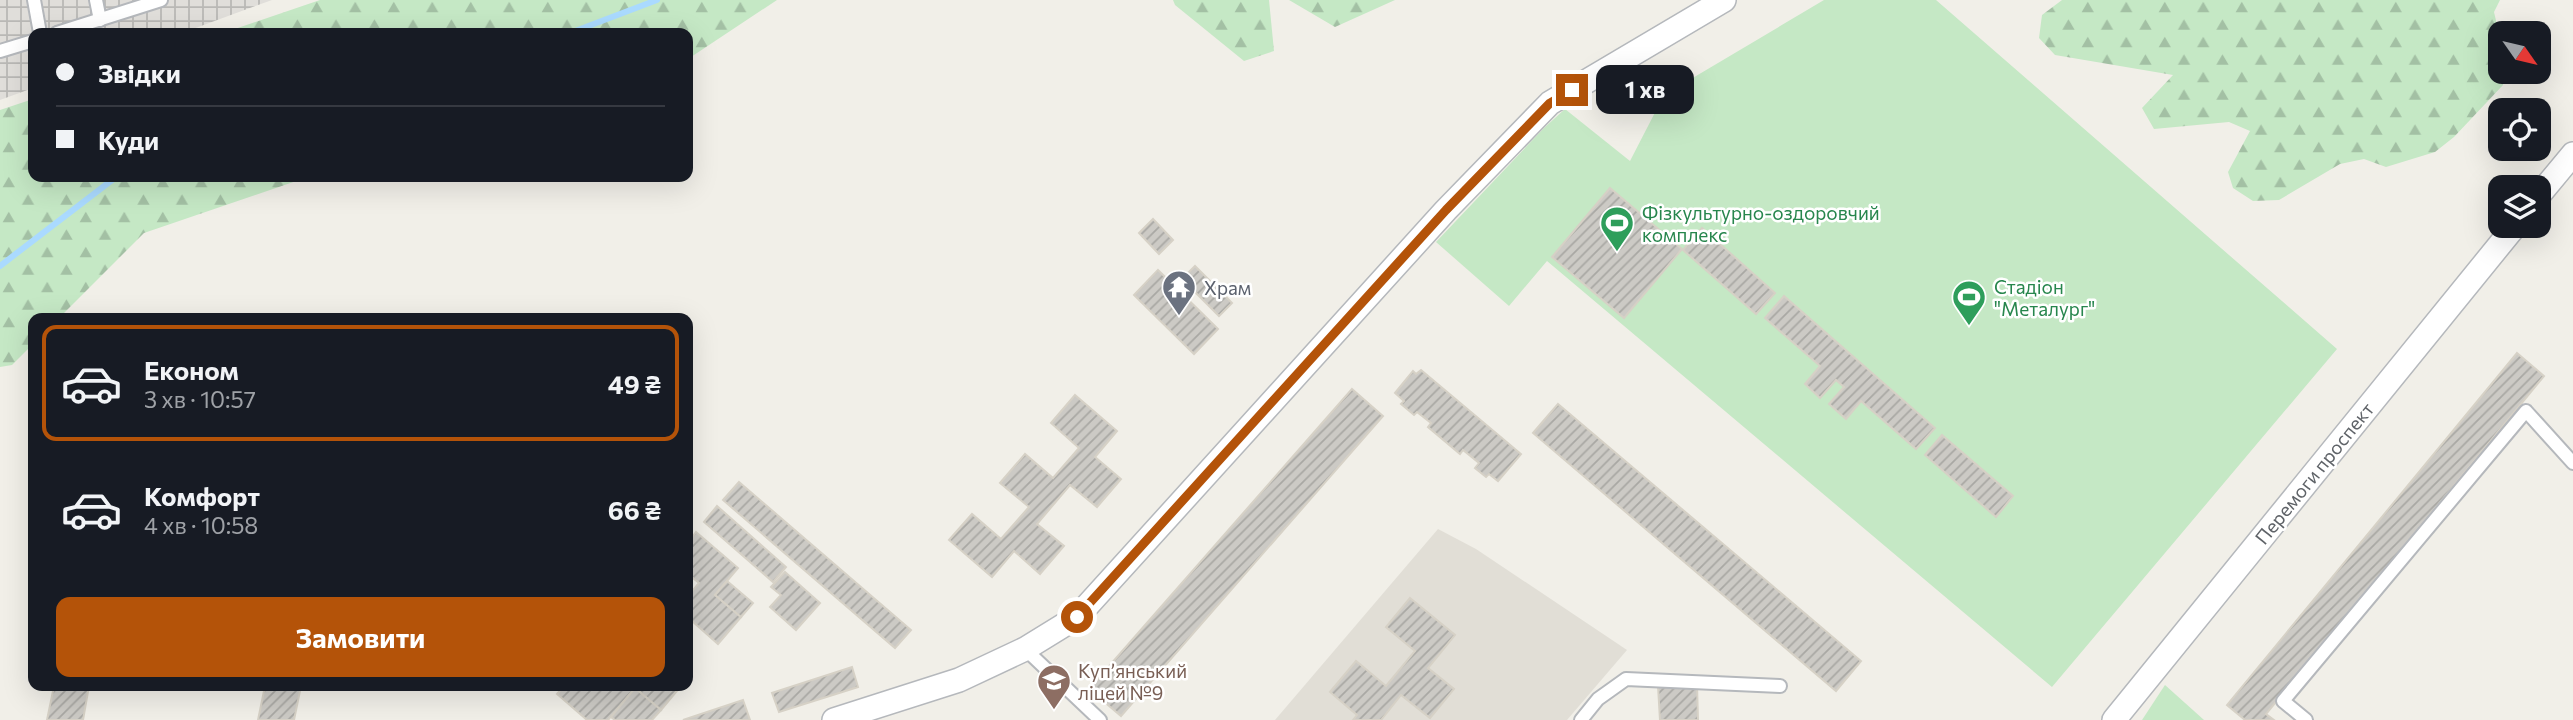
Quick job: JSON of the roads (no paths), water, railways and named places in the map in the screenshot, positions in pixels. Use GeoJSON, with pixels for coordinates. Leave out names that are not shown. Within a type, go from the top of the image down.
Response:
{"type":"FeatureCollection","features":[{"type":"Feature","properties":{"kind":"street"},"geometry":{"type":"LineString","coordinates":[[834,720],[959,680],[1025,649],[1077,617],[1446,210],[1550,103],[1724,0]]}},
{"type":"Feature","properties":{"kind":"street"},"geometry":{"type":"LineString","coordinates":[[2551,180],[2573,153]]}},
{"type":"Feature","properties":{"kind":"street","name":"Перемоги проспект"},"geometry":{"type":"LineString","coordinates":[[2114,720],[2505,238]]}},
{"type":"Feature","properties":{"kind":"lane"},"geometry":{"type":"LineString","coordinates":[[34,0],[39,28]]}},
{"type":"Feature","properties":{"kind":"lane"},"geometry":{"type":"LineString","coordinates":[[96,0],[100,20]]}},
{"type":"Feature","properties":{"kind":"lane"},"geometry":{"type":"LineString","coordinates":[[74,28],[158,0]]}},
{"type":"Feature","properties":{"kind":"lane"},"geometry":{"type":"LineString","coordinates":[[0,51],[28,43]]}},
{"type":"Feature","properties":{"kind":"lane"},"geometry":{"type":"LineString","coordinates":[[2306,720],[2283,701],[2526,411],[2573,463]]}},
{"type":"Feature","properties":{"kind":"lane"},"geometry":{"type":"LineString","coordinates":[[1025,649],[1100,720]]}},
{"type":"Feature","properties":{"kind":"lane"},"geometry":{"type":"LineString","coordinates":[[1581,720],[1598,699],[1626,679],[1780,686]]}},
{"type":"Feature","properties":{"kind":"waterway"},"geometry":{"type":"LineString","coordinates":[[583,28],[657,0]]}},
{"type":"Feature","properties":{"kind":"waterway"},"geometry":{"type":"LineString","coordinates":[[0,266],[109,182]]}},
{"type":"Feature","properties":{"kind":"place","name":"Фізкультурно-оздоровчий комплекс"},"geometry":{"type":"Point","coordinates":[1617,253]}},
{"type":"Feature","properties":{"kind":"place","name":"Храм"},"geometry":{"type":"Point","coordinates":[1179,317]}},
{"type":"Feature","properties":{"kind":"place","name":"Стадіон \"Металург\""},"geometry":{"type":"Point","coordinates":[1969,327]}},
{"type":"Feature","properties":{"kind":"place","name":"Куп’янський ліцей №9"},"geometry":{"type":"Point","coordinates":[1054,711]}}]}
